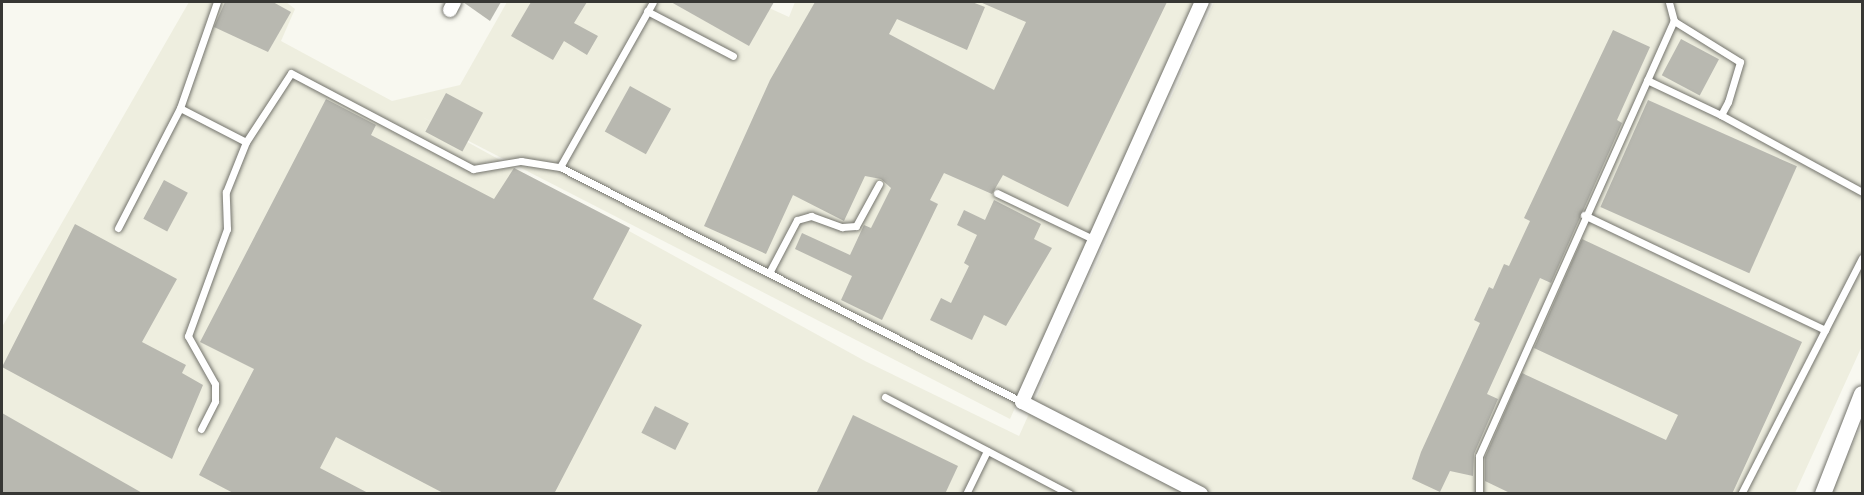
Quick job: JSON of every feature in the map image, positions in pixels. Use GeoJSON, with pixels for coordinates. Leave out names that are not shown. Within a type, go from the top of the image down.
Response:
{"type":"FeatureCollection","features":[{"type":"Feature","properties":{"kind":"street"},"geometry":{"type":"LineString","coordinates":[[1201,494],[1022,402],[1202,2]]}},
{"type":"Feature","properties":{"kind":"street"},"geometry":{"type":"LineString","coordinates":[[1823,494],[1863,394]]}},
{"type":"Feature","properties":{"kind":"lane"},"geometry":{"type":"LineString","coordinates":[[118,228],[180,108],[217,2]]}},
{"type":"Feature","properties":{"kind":"lane"},"geometry":{"type":"LineString","coordinates":[[561,167],[653,2]]}},
{"type":"Feature","properties":{"kind":"lane"},"geometry":{"type":"LineString","coordinates":[[1479,494],[1479,456],[1584,215],[1674,21],[1669,2]]}},
{"type":"Feature","properties":{"kind":"lane"},"geometry":{"type":"LineString","coordinates":[[647,11],[733,56]]}},
{"type":"Feature","properties":{"kind":"lane"},"geometry":{"type":"LineString","coordinates":[[1674,21],[1740,62],[1720,115]]}},
{"type":"Feature","properties":{"kind":"lane"},"geometry":{"type":"LineString","coordinates":[[201,429],[215,401],[214,384],[188,336],[227,229],[226,192],[246,142],[291,73],[473,169],[521,162],[561,167],[1022,402]]}},
{"type":"Feature","properties":{"kind":"lane"},"geometry":{"type":"LineString","coordinates":[[1647,80],[1720,115],[1863,192]]}},
{"type":"Feature","properties":{"kind":"lane"},"geometry":{"type":"LineString","coordinates":[[180,108],[246,142]]}},
{"type":"Feature","properties":{"kind":"lane"},"geometry":{"type":"LineString","coordinates":[[769,273],[797,220],[811,216],[842,227],[856,226],[879,184]]}},
{"type":"Feature","properties":{"kind":"lane"},"geometry":{"type":"LineString","coordinates":[[997,193],[1095,240]]}},
{"type":"Feature","properties":{"kind":"lane"},"geometry":{"type":"LineString","coordinates":[[1584,215],[1825,330]]}},
{"type":"Feature","properties":{"kind":"lane"},"geometry":{"type":"LineString","coordinates":[[1741,494],[1863,258]]}},
{"type":"Feature","properties":{"kind":"lane"},"geometry":{"type":"LineString","coordinates":[[885,397],[1070,494]]}},
{"type":"Feature","properties":{"kind":"lane"},"geometry":{"type":"LineString","coordinates":[[966,494],[987,451]]}},
{"type":"Feature","properties":{"kind":"shaded area"},"geometry":{"type":"Polygon","coordinates":[[[189,2],[286,2],[295,9],[281,41],[392,101],[460,85],[507,2],[756,2],[789,17],[795,2],[1195,2],[1010,419],[422,117],[865,361],[1019,436],[1214,2],[1862,2],[1862,346],[1795,493],[2,494],[2,327],[189,2]]]}},
{"type":"Feature","properties":{"kind":"shaded area"},"geometry":{"type":"Polygon","coordinates":[[[1862,424],[1862,493],[1830,493],[1862,424]]]}},
{"type":"Feature","properties":{"kind":"building"},"geometry":{"type":"Polygon","coordinates":[[[225,2],[273,2],[291,12],[268,52],[214,27],[225,2]]]}},
{"type":"Feature","properties":{"kind":"building"},"geometry":{"type":"Polygon","coordinates":[[[463,2],[501,2],[490,21],[463,2]]]}},
{"type":"Feature","properties":{"kind":"building"},"geometry":{"type":"Polygon","coordinates":[[[531,2],[587,2],[574,23],[598,36],[587,55],[564,41],[553,60],[511,36],[531,2]]]}},
{"type":"Feature","properties":{"kind":"building"},"geometry":{"type":"Polygon","coordinates":[[[671,2],[774,2],[749,46],[671,2]]]}},
{"type":"Feature","properties":{"kind":"building"},"geometry":{"type":"Polygon","coordinates":[[[815,2],[972,2],[985,7],[967,50],[897,19],[889,34],[994,90],[1026,22],[980,2],[1167,2],[1068,207],[1003,175],[992,194],[944,173],[930,200],[938,204],[882,320],[841,300],[852,276],[795,249],[802,233],[850,255],[864,225],[871,228],[891,188],[881,179],[865,176],[844,221],[793,195],[766,254],[704,226],[770,80],[815,2]]]}},
{"type":"Feature","properties":{"kind":"building"},"geometry":{"type":"Polygon","coordinates":[[[1613,30],[1650,47],[1617,120],[1622,123],[1551,283],[1540,278],[1487,394],[1498,399],[1474,454],[1473,476],[1450,471],[1440,492],[1412,479],[1421,452],[1480,323],[1474,320],[1489,287],[1493,289],[1504,264],[1509,266],[1530,221],[1524,218],[1613,30]]]}},
{"type":"Feature","properties":{"kind":"building"},"geometry":{"type":"Polygon","coordinates":[[[1681,39],[1719,59],[1700,95],[1662,75],[1681,39]]]}},
{"type":"Feature","properties":{"kind":"building"},"geometry":{"type":"Polygon","coordinates":[[[630,86],[671,109],[646,154],[605,131],[630,86]]]}},
{"type":"Feature","properties":{"kind":"building"},"geometry":{"type":"Polygon","coordinates":[[[446,93],[483,113],[462,152],[425,132],[446,93]]]}},
{"type":"Feature","properties":{"kind":"building"},"geometry":{"type":"Polygon","coordinates":[[[326,99],[376,125],[371,135],[494,199],[514,168],[630,228],[593,299],[642,325],[554,494],[445,494],[336,437],[320,468],[370,494],[235,494],[199,475],[254,369],[200,342],[326,99]]]}},
{"type":"Feature","properties":{"kind":"building"},"geometry":{"type":"Polygon","coordinates":[[[1648,100],[1797,166],[1749,273],[1600,207],[1648,100]]]}},
{"type":"Feature","properties":{"kind":"building"},"geometry":{"type":"Polygon","coordinates":[[[164,180],[188,193],[167,232],[143,219],[164,180]]]}},
{"type":"Feature","properties":{"kind":"building"},"geometry":{"type":"Polygon","coordinates":[[[994,200],[1041,224],[1034,239],[1052,248],[1006,326],[984,315],[972,340],[930,320],[941,298],[951,303],[969,266],[964,263],[977,235],[957,225],[964,210],[985,220],[994,200]]]}},
{"type":"Feature","properties":{"kind":"building"},"geometry":{"type":"Polygon","coordinates":[[[75,224],[177,279],[142,342],[186,365],[182,373],[203,385],[172,459],[2,367],[75,224]]]}},
{"type":"Feature","properties":{"kind":"building"},"geometry":{"type":"Polygon","coordinates":[[[1582,239],[1802,342],[1732,494],[1512,494],[1485,481],[1485,457],[1522,373],[1666,440],[1678,415],[1534,348],[1582,239]]]}},
{"type":"Feature","properties":{"kind":"building"},"geometry":{"type":"Polygon","coordinates":[[[655,406],[689,423],[675,450],[641,433],[655,406]]]}},
{"type":"Feature","properties":{"kind":"building"},"geometry":{"type":"Polygon","coordinates":[[[2,413],[144,494],[2,494],[2,413]]]}},
{"type":"Feature","properties":{"kind":"building"},"geometry":{"type":"Polygon","coordinates":[[[853,415],[958,466],[945,494],[816,494],[853,415]]]}}]}
